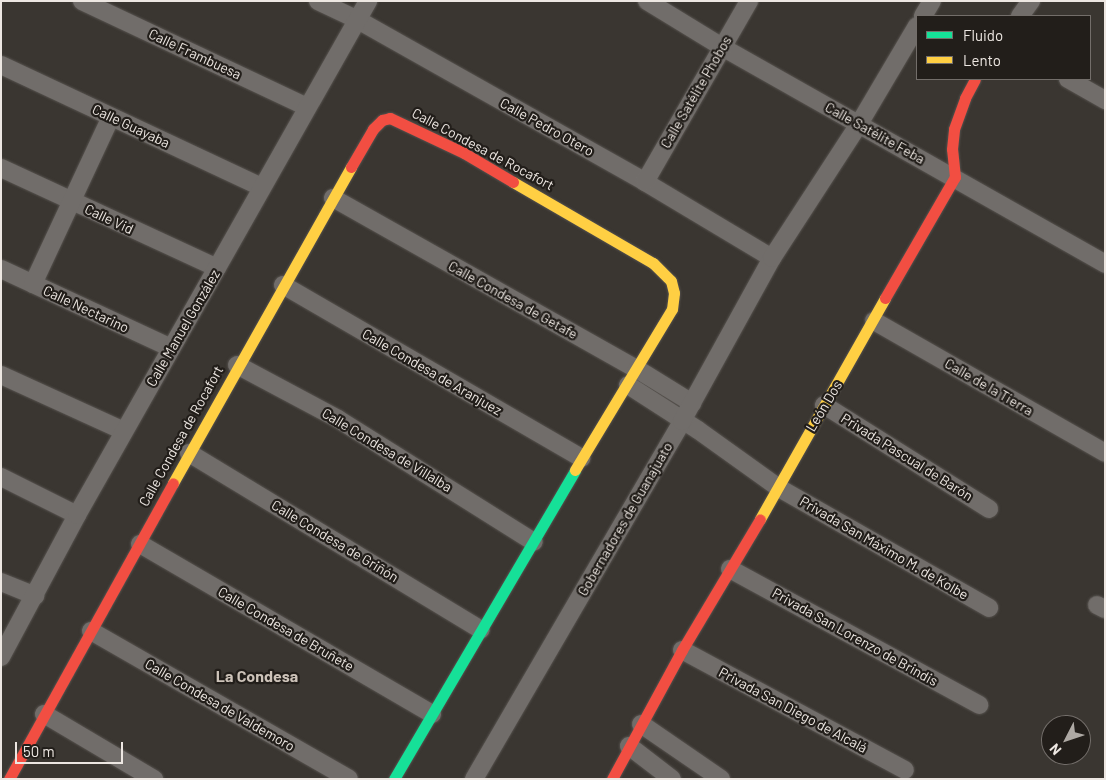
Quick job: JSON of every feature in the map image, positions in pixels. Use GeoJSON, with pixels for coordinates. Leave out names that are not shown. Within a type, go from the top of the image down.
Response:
{"type":"FeatureCollection","features":[{"type":"Feature","properties":{"kind":"street","name":"Calle Frambuesa"},"geometry":{"type":"LineString","coordinates":[[82,1],[307,107]]}},
{"type":"Feature","properties":{"kind":"street","name":"Calle Pedro Otero"},"geometry":{"type":"LineString","coordinates":[[318,1],[358,20],[645,182],[772,258]]}},
{"type":"Feature","properties":{"kind":"street","name":"Calle Manuel González"},"geometry":{"type":"LineString","coordinates":[[1,657],[77,515],[368,1]]}},
{"type":"Feature","properties":{"kind":"street","name":"Calle Satélite Feba"},"geometry":{"type":"LineString","coordinates":[[647,1],[722,47],[955,177],[1105,264]]}},
{"type":"Feature","properties":{"kind":"street","name":"Calle Satélite Phobos"},"geometry":{"type":"LineString","coordinates":[[645,182],[749,1]]}},
{"type":"Feature","properties":{"kind":"street"},"geometry":{"type":"LineString","coordinates":[[924,15],[932,1]]}},
{"type":"Feature","properties":{"kind":"street"},"geometry":{"type":"LineString","coordinates":[[1021,15],[1031,1]]}},
{"type":"Feature","properties":{"kind":"street","name":"Gobernadores de Guanajuato"},"geometry":{"type":"LineString","coordinates":[[474,779],[682,421],[772,258],[859,124],[916,28]]}},
{"type":"Feature","properties":{"kind":"street","name":"Calle Guayaba"},"geometry":{"type":"LineString","coordinates":[[1,65],[261,187]]}},
{"type":"Feature","properties":{"kind":"street"},"geometry":{"type":"LineString","coordinates":[[955,177],[952,149],[954,129],[961,107],[974,80]]}},
{"type":"Feature","properties":{"kind":"street"},"geometry":{"type":"LineString","coordinates":[[1070,80],[1105,100]]}},
{"type":"Feature","properties":{"kind":"street"},"geometry":{"type":"LineString","coordinates":[[33,284],[111,117]]}},
{"type":"Feature","properties":{"kind":"street","name":"Calle Condesa de Rocafort"},"geometry":{"type":"LineString","coordinates":[[9,779],[238,365],[333,198],[373,129],[382,120],[390,118],[464,152],[629,248],[663,271],[671,281],[674,293],[672,309],[582,458],[394,779]]}},
{"type":"Feature","properties":{"kind":"street","name":"Calle Vid"},"geometry":{"type":"LineString","coordinates":[[1,168],[217,268]]}},
{"type":"Feature","properties":{"kind":"street","name":"León Dos"},"geometry":{"type":"LineString","coordinates":[[612,779],[682,650],[779,488],[824,405],[874,321],[955,177]]}},
{"type":"Feature","properties":{"kind":"street","name":"Calle Condesa de Getafe"},"geometry":{"type":"LineString","coordinates":[[333,198],[632,377],[692,403]]}},
{"type":"Feature","properties":{"kind":"street","name":"Calle Nectarino"},"geometry":{"type":"LineString","coordinates":[[1,269],[171,348]]}},
{"type":"Feature","properties":{"kind":"street","name":"Calle Condesa de Aranjuez"},"geometry":{"type":"LineString","coordinates":[[283,285],[582,458]]}},
{"type":"Feature","properties":{"kind":"street","name":"Calle de la Tierra"},"geometry":{"type":"LineString","coordinates":[[874,321],[1104,451]]}},
{"type":"Feature","properties":{"kind":"street","name":"Calle Condesa de Villalba"},"geometry":{"type":"LineString","coordinates":[[238,365],[338,419],[534,542]]}},
{"type":"Feature","properties":{"kind":"street"},"geometry":{"type":"LineString","coordinates":[[1,375],[124,431]]}},
{"type":"Feature","properties":{"kind":"street","name":"Calle Condesa de Getafe"},"geometry":{"type":"LineString","coordinates":[[632,377],[682,421]]}},
{"type":"Feature","properties":{"kind":"street","name":"Privada Pascual de Barón"},"geometry":{"type":"LineString","coordinates":[[824,405],[989,509]]}},
{"type":"Feature","properties":{"kind":"street","name":"Privada San Máximo M. de Kolbe"},"geometry":{"type":"LineString","coordinates":[[682,421],[779,488],[989,608]]}},
{"type":"Feature","properties":{"kind":"street","name":"Calle Condesa de Griñón"},"geometry":{"type":"LineString","coordinates":[[189,453],[481,630]]}},
{"type":"Feature","properties":{"kind":"street"},"geometry":{"type":"LineString","coordinates":[[1,477],[77,515]]}},
{"type":"Feature","properties":{"kind":"street","name":"Calle Condesa de Bruñete"},"geometry":{"type":"LineString","coordinates":[[140,544],[432,714]]}},
{"type":"Feature","properties":{"kind":"street","name":"Privada San Lorenzo de Brindis"},"geometry":{"type":"LineString","coordinates":[[730,569],[979,704]]}},
{"type":"Feature","properties":{"kind":"street"},"geometry":{"type":"LineString","coordinates":[[1,582],[35,596]]}},
{"type":"Feature","properties":{"kind":"street","name":"Calle Condesa de Valdemoro"},"geometry":{"type":"LineString","coordinates":[[91,631],[350,779]]}},
{"type":"Feature","properties":{"kind":"street","name":"Privada San Diego de Alcalá"},"geometry":{"type":"LineString","coordinates":[[682,650],[905,770]]}},
{"type":"Feature","properties":{"kind":"street"},"geometry":{"type":"LineString","coordinates":[[44,714],[154,779]]}},
{"type":"Feature","properties":{"kind":"street"},"geometry":{"type":"LineString","coordinates":[[641,724],[721,779]]}},
{"type":"Feature","properties":{"kind":"street"},"geometry":{"type":"LineString","coordinates":[[629,746],[672,779]]}},
{"type":"Feature","properties":{"kind":"traffic: fast"},"geometry":{"type":"LineString","coordinates":[[394,779],[575,470]]}},
{"type":"Feature","properties":{"kind":"traffic: slow"},"geometry":{"type":"LineString","coordinates":[[173,483],[351,167]]}},
{"type":"Feature","properties":{"kind":"traffic: slow"},"geometry":{"type":"LineString","coordinates":[[513,182],[653,263],[671,281],[674,293],[672,309],[575,470]]}},
{"type":"Feature","properties":{"kind":"traffic: slow"},"geometry":{"type":"LineString","coordinates":[[760,519],[885,298]]}},
{"type":"Feature","properties":{"kind":"traffic: jam"},"geometry":{"type":"LineString","coordinates":[[885,298],[955,177],[952,149],[954,129],[965,98],[974,80]]}},
{"type":"Feature","properties":{"kind":"traffic: jam"},"geometry":{"type":"LineString","coordinates":[[351,167],[373,129],[382,120],[390,118],[464,153],[513,182]]}},
{"type":"Feature","properties":{"kind":"traffic: jam"},"geometry":{"type":"LineString","coordinates":[[9,779],[173,483]]}},
{"type":"Feature","properties":{"kind":"traffic: jam"},"geometry":{"type":"LineString","coordinates":[[612,779],[682,650],[760,519]]}},
{"type":"Feature","properties":{"kind":"district","name":"La Condesa"},"geometry":{"type":"Point","coordinates":[257,676]}}]}
